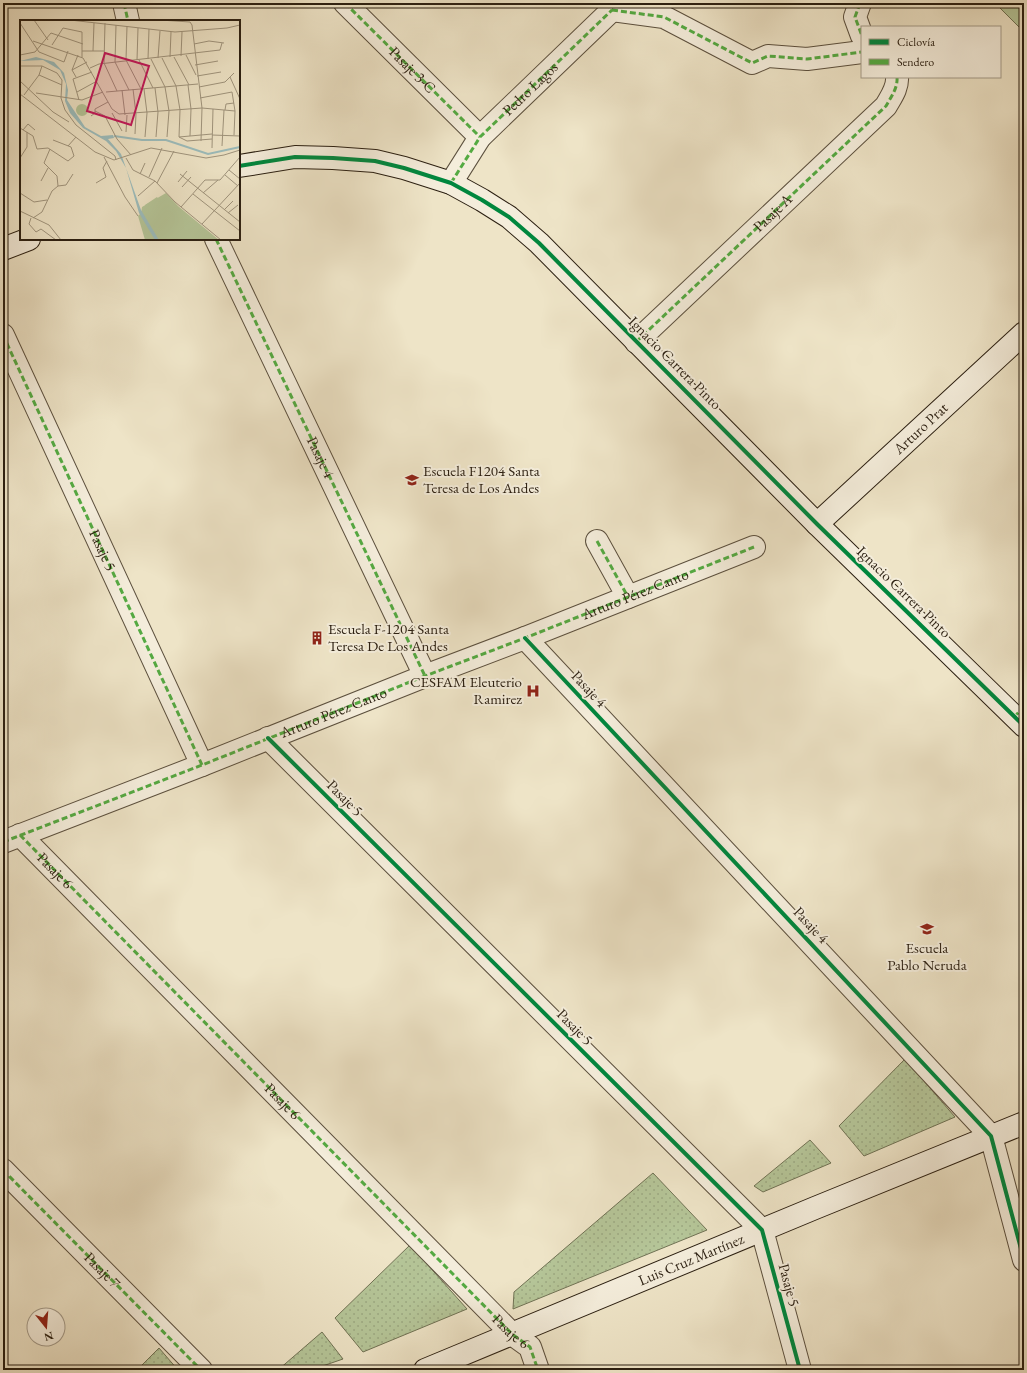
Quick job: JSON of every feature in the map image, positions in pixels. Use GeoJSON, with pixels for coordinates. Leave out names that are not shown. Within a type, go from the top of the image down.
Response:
{"type":"FeatureCollection","features":[{"type":"Feature","properties":{"kind":"street"},"geometry":{"type":"LineString","coordinates":[[124,3],[128,20]]}},
{"type":"Feature","properties":{"kind":"street","name":"Pasaje 3-C"},"geometry":{"type":"LineString","coordinates":[[345,3],[480,137]]}},
{"type":"Feature","properties":{"kind":"street"},"geometry":{"type":"LineString","coordinates":[[860,3],[855,16],[861,33]]}},
{"type":"Feature","properties":{"kind":"street"},"geometry":{"type":"LineString","coordinates":[[608,7],[664,17],[752,64],[768,56],[807,59],[861,52]]}},
{"type":"Feature","properties":{"kind":"street","name":"Pedro Lagos"},"geometry":{"type":"LineString","coordinates":[[452,183],[480,137],[608,7]]}},
{"type":"Feature","properties":{"kind":"street","name":"Pasaje A"},"geometry":{"type":"LineString","coordinates":[[636,342],[886,106],[895,90],[896,78]]}},
{"type":"Feature","properties":{"kind":"street","name":"Ignacio Carrera Pinto"},"geometry":{"type":"LineString","coordinates":[[240,166],[295,157],[340,158],[375,161],[404,168],[452,183],[482,200],[514,222],[539,243],[817,524],[1021,717]]}},
{"type":"Feature","properties":{"kind":"street"},"geometry":{"type":"LineString","coordinates":[[3,249],[26,240]]}},
{"type":"Feature","properties":{"kind":"street","name":"Pasaje 4"},"geometry":{"type":"LineString","coordinates":[[216,240],[425,676]]}},
{"type":"Feature","properties":{"kind":"street","name":"Arturo Prat"},"geometry":{"type":"LineString","coordinates":[[817,524],[1024,333]]}},
{"type":"Feature","properties":{"kind":"street","name":"Pasaje 5"},"geometry":{"type":"LineString","coordinates":[[3,335],[202,765]]}},
{"type":"Feature","properties":{"kind":"street"},"geometry":{"type":"LineString","coordinates":[[597,541],[628,597]]}},
{"type":"Feature","properties":{"kind":"street","name":"Arturo Pérez Canto"},"geometry":{"type":"LineString","coordinates":[[12,839],[754,547]]}},
{"type":"Feature","properties":{"kind":"street","name":"Pasaje 4"},"geometry":{"type":"LineString","coordinates":[[525,638],[991,1136],[1024,1260]]}},
{"type":"Feature","properties":{"kind":"street","name":"Pasaje 5"},"geometry":{"type":"LineString","coordinates":[[268,738],[762,1230],[800,1370]]}},
{"type":"Feature","properties":{"kind":"street","name":"Pasaje 6"},"geometry":{"type":"LineString","coordinates":[[12,839],[512,1334],[530,1347],[538,1370]]}},
{"type":"Feature","properties":{"kind":"street","name":"Luis Cruz Martínez"},"geometry":{"type":"LineString","coordinates":[[425,1370],[1024,1123]]}},
{"type":"Feature","properties":{"kind":"street","name":"Pasaje 7"},"geometry":{"type":"LineString","coordinates":[[5,1177],[201,1370]]}},
{"type":"Feature","properties":{"kind":"green space"},"geometry":{"type":"Polygon","coordinates":[[[995,3],[1024,3],[1024,32],[995,3]]]}},
{"type":"Feature","properties":{"kind":"green space"},"geometry":{"type":"Polygon","coordinates":[[[905,1059],[955,1117],[864,1156],[839,1126],[905,1059]]]}},
{"type":"Feature","properties":{"kind":"green space"},"geometry":{"type":"Polygon","coordinates":[[[810,1140],[831,1163],[763,1192],[754,1186],[810,1140]]]}},
{"type":"Feature","properties":{"kind":"green space"},"geometry":{"type":"Polygon","coordinates":[[[653,1173],[707,1230],[513,1309],[514,1292],[653,1173]]]}},
{"type":"Feature","properties":{"kind":"green space"},"geometry":{"type":"Polygon","coordinates":[[[410,1245],[467,1309],[363,1352],[335,1318],[410,1245]]]}},
{"type":"Feature","properties":{"kind":"green space"},"geometry":{"type":"Polygon","coordinates":[[[322,1332],[343,1359],[311,1370],[278,1370],[322,1332]]]}},
{"type":"Feature","properties":{"kind":"green space"},"geometry":{"type":"Polygon","coordinates":[[[159,1348],[178,1370],[137,1370],[159,1348]]]}},
{"type":"Feature","properties":{"kind":"marked path"},"geometry":{"type":"LineString","coordinates":[[124,3],[128,20]]}},
{"type":"Feature","properties":{"kind":"marked path"},"geometry":{"type":"LineString","coordinates":[[345,3],[480,137]]}},
{"type":"Feature","properties":{"kind":"marked path"},"geometry":{"type":"LineString","coordinates":[[605,3],[612,10]]}},
{"type":"Feature","properties":{"kind":"marked path"},"geometry":{"type":"LineString","coordinates":[[860,3],[855,17],[861,33]]}},
{"type":"Feature","properties":{"kind":"marked path"},"geometry":{"type":"LineString","coordinates":[[612,10],[664,17],[752,63],[768,56],[807,59],[861,52]]}},
{"type":"Feature","properties":{"kind":"marked path"},"geometry":{"type":"LineString","coordinates":[[451,183],[480,137],[612,10]]}},
{"type":"Feature","properties":{"kind":"marked path"},"geometry":{"type":"LineString","coordinates":[[636,342],[886,106],[895,89],[897,78]]}},
{"type":"Feature","properties":{"kind":"marked path"},"geometry":{"type":"LineString","coordinates":[[216,240],[425,676]]}},
{"type":"Feature","properties":{"kind":"marked path"},"geometry":{"type":"LineString","coordinates":[[3,335],[202,765]]}},
{"type":"Feature","properties":{"kind":"marked path"},"geometry":{"type":"LineString","coordinates":[[597,541],[628,597]]}},
{"type":"Feature","properties":{"kind":"marked path"},"geometry":{"type":"LineString","coordinates":[[3,842],[754,547]]}},
{"type":"Feature","properties":{"kind":"marked path"},"geometry":{"type":"LineString","coordinates":[[1014,717],[1024,707]]}},
{"type":"Feature","properties":{"kind":"marked path"},"geometry":{"type":"LineString","coordinates":[[20,835],[512,1334],[530,1347],[538,1370]]}},
{"type":"Feature","properties":{"kind":"marked path"},"geometry":{"type":"LineString","coordinates":[[3,1170],[201,1370]]}},
{"type":"Feature","properties":{"kind":"marked path"},"geometry":{"type":"LineString","coordinates":[[3,1184],[10,1177]]}},
{"type":"Feature","properties":{"kind":"cycle path"},"geometry":{"type":"LineString","coordinates":[[240,166],[295,157],[375,161],[404,168],[451,183],[509,217],[539,243],[817,524],[1024,726]]}},
{"type":"Feature","properties":{"kind":"cycle path"},"geometry":{"type":"LineString","coordinates":[[525,638],[991,1136],[1024,1260]]}},
{"type":"Feature","properties":{"kind":"cycle path"},"geometry":{"type":"LineString","coordinates":[[268,738],[762,1230],[800,1370]]}},
{"type":"Feature","properties":{"kind":"place","name":"Escuela F1204 Santa Teresa de Los Andes"},"geometry":{"type":"Point","coordinates":[412,480]}},
{"type":"Feature","properties":{"kind":"place","name":"Escuela F-1204 Santa Teresa De Los Andes"},"geometry":{"type":"Point","coordinates":[317,638]}},
{"type":"Feature","properties":{"kind":"place","name":"CESFAM Eleuterio Ramirez"},"geometry":{"type":"Point","coordinates":[533,691]}},
{"type":"Feature","properties":{"kind":"place","name":"Escuela Pablo Neruda"},"geometry":{"type":"Point","coordinates":[927,929]}}]}
